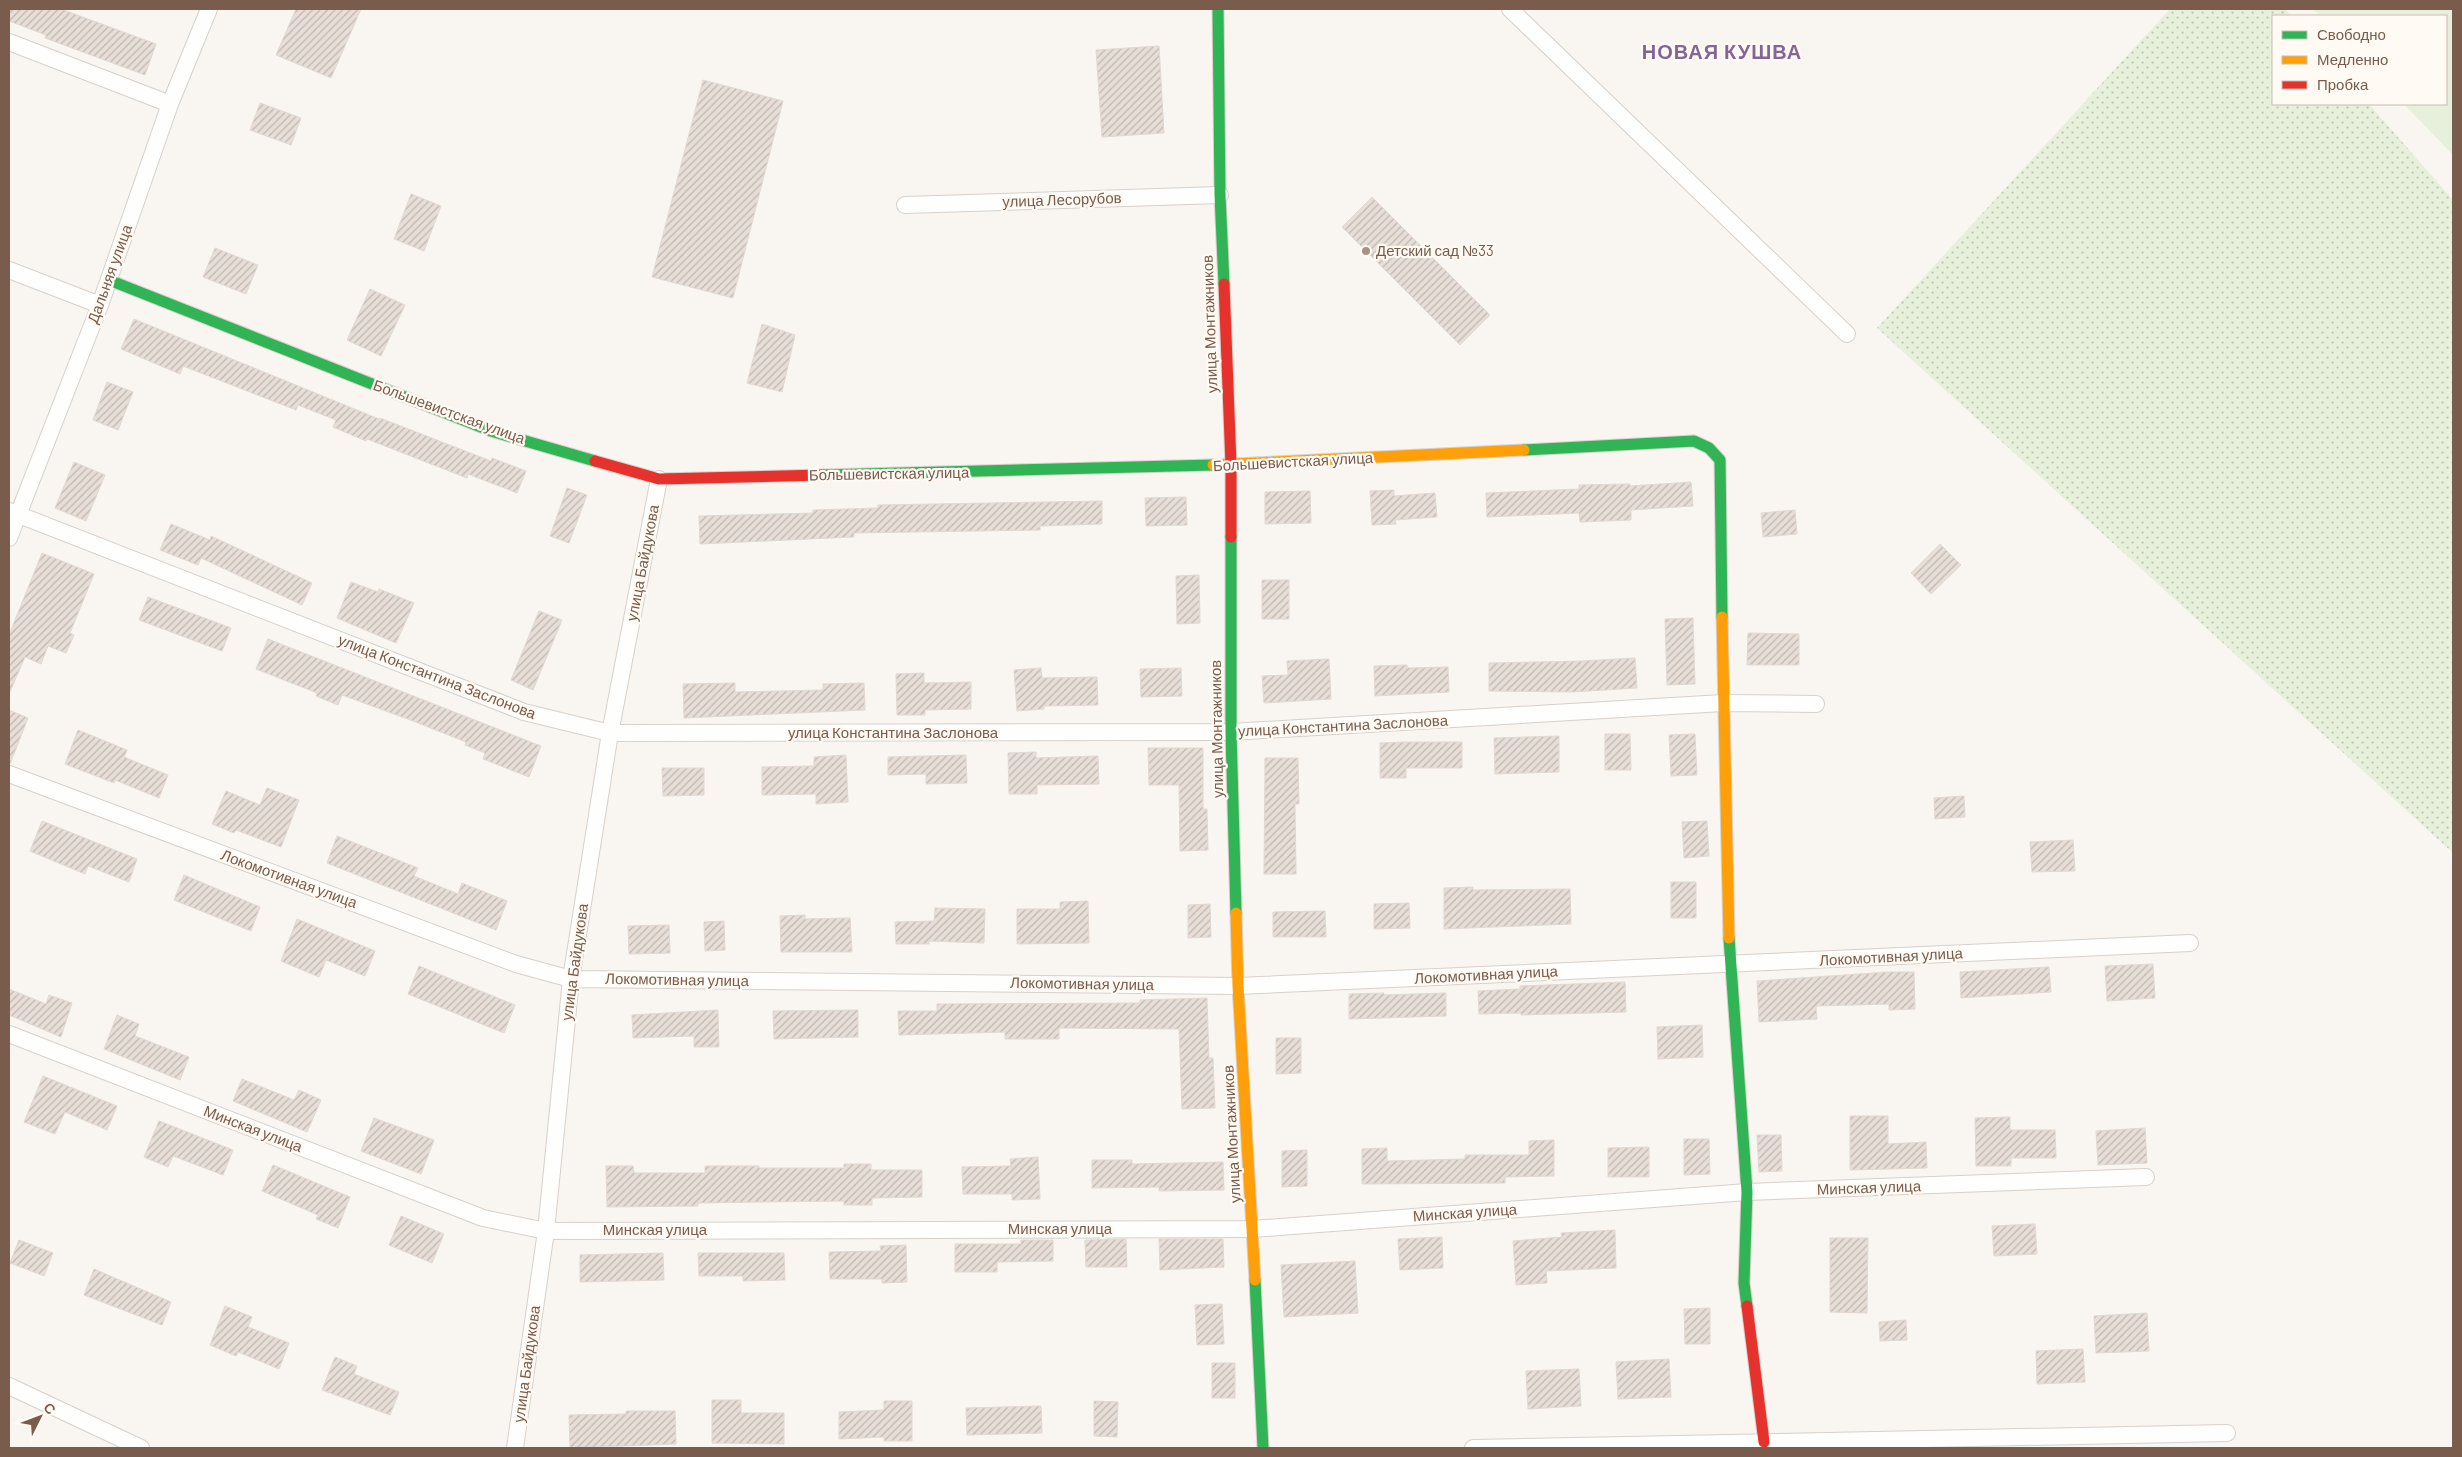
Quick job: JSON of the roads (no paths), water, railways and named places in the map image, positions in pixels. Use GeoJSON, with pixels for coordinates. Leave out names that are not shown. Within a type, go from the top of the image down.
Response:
{"type":"FeatureCollection","features":[{"type":"Feature","properties":{"kind":"street","name":"Дальняя улица"},"geometry":{"type":"LineString","coordinates":[[9,538],[13,513],[100,306],[170,104],[209,9]]}},
{"type":"Feature","properties":{"kind":"street","name":"улица Монтажников"},"geometry":{"type":"LineString","coordinates":[[1218,9],[1220,195],[1230,465],[1231,732],[1238,986],[1253,1228],[1262,1448]]}},
{"type":"Feature","properties":{"kind":"street"},"geometry":{"type":"LineString","coordinates":[[1510,9],[1847,334]]}},
{"type":"Feature","properties":{"kind":"street"},"geometry":{"type":"LineString","coordinates":[[9,42],[170,104]]}},
{"type":"Feature","properties":{"kind":"street","name":"улица Лесорубов"},"geometry":{"type":"LineString","coordinates":[[905,205],[1220,195]]}},
{"type":"Feature","properties":{"kind":"street"},"geometry":{"type":"LineString","coordinates":[[9,270],[100,306]]}},
{"type":"Feature","properties":{"kind":"street","name":"Большевистская улица"},"geometry":{"type":"LineString","coordinates":[[109,280],[491,431],[659,480],[1230,465],[1694,442],[1703,444],[1713,450],[1720,460],[1722,704]]}},
{"type":"Feature","properties":{"kind":"street","name":"улица Байдукова"},"geometry":{"type":"LineString","coordinates":[[515,1448],[546,1231],[571,979],[610,733],[659,480]]}},
{"type":"Feature","properties":{"kind":"street","name":"улица Константина Заслонова"},"geometry":{"type":"LineString","coordinates":[[13,513],[524,712],[610,733],[1231,732],[1722,704],[1816,704]]}},
{"type":"Feature","properties":{"kind":"street"},"geometry":{"type":"LineString","coordinates":[[1722,704],[1730,964],[1747,1192],[1744,1283],[1754,1375],[1764,1442]]}},
{"type":"Feature","properties":{"kind":"street","name":"Локомотивная улица"},"geometry":{"type":"LineString","coordinates":[[9,774],[516,964],[571,979],[1238,986],[2190,943]]}},
{"type":"Feature","properties":{"kind":"street","name":"Минская улица"},"geometry":{"type":"LineString","coordinates":[[9,1034],[483,1218],[546,1231],[1253,1228],[1747,1192],[2146,1177]]}},
{"type":"Feature","properties":{"kind":"street"},"geometry":{"type":"LineString","coordinates":[[9,1386],[141,1448]]}},
{"type":"Feature","properties":{"kind":"street"},"geometry":{"type":"LineString","coordinates":[[1473,1448],[2227,1433]]}},
{"type":"Feature","properties":{"kind":"place","name":"Детский сад №33"},"geometry":{"type":"Point","coordinates":[1366,251]}},
{"type":"Feature","properties":{"kind":"district","name":"НОВАЯ КУШВА"},"geometry":{"type":"Point","coordinates":[1722,52]}}]}
